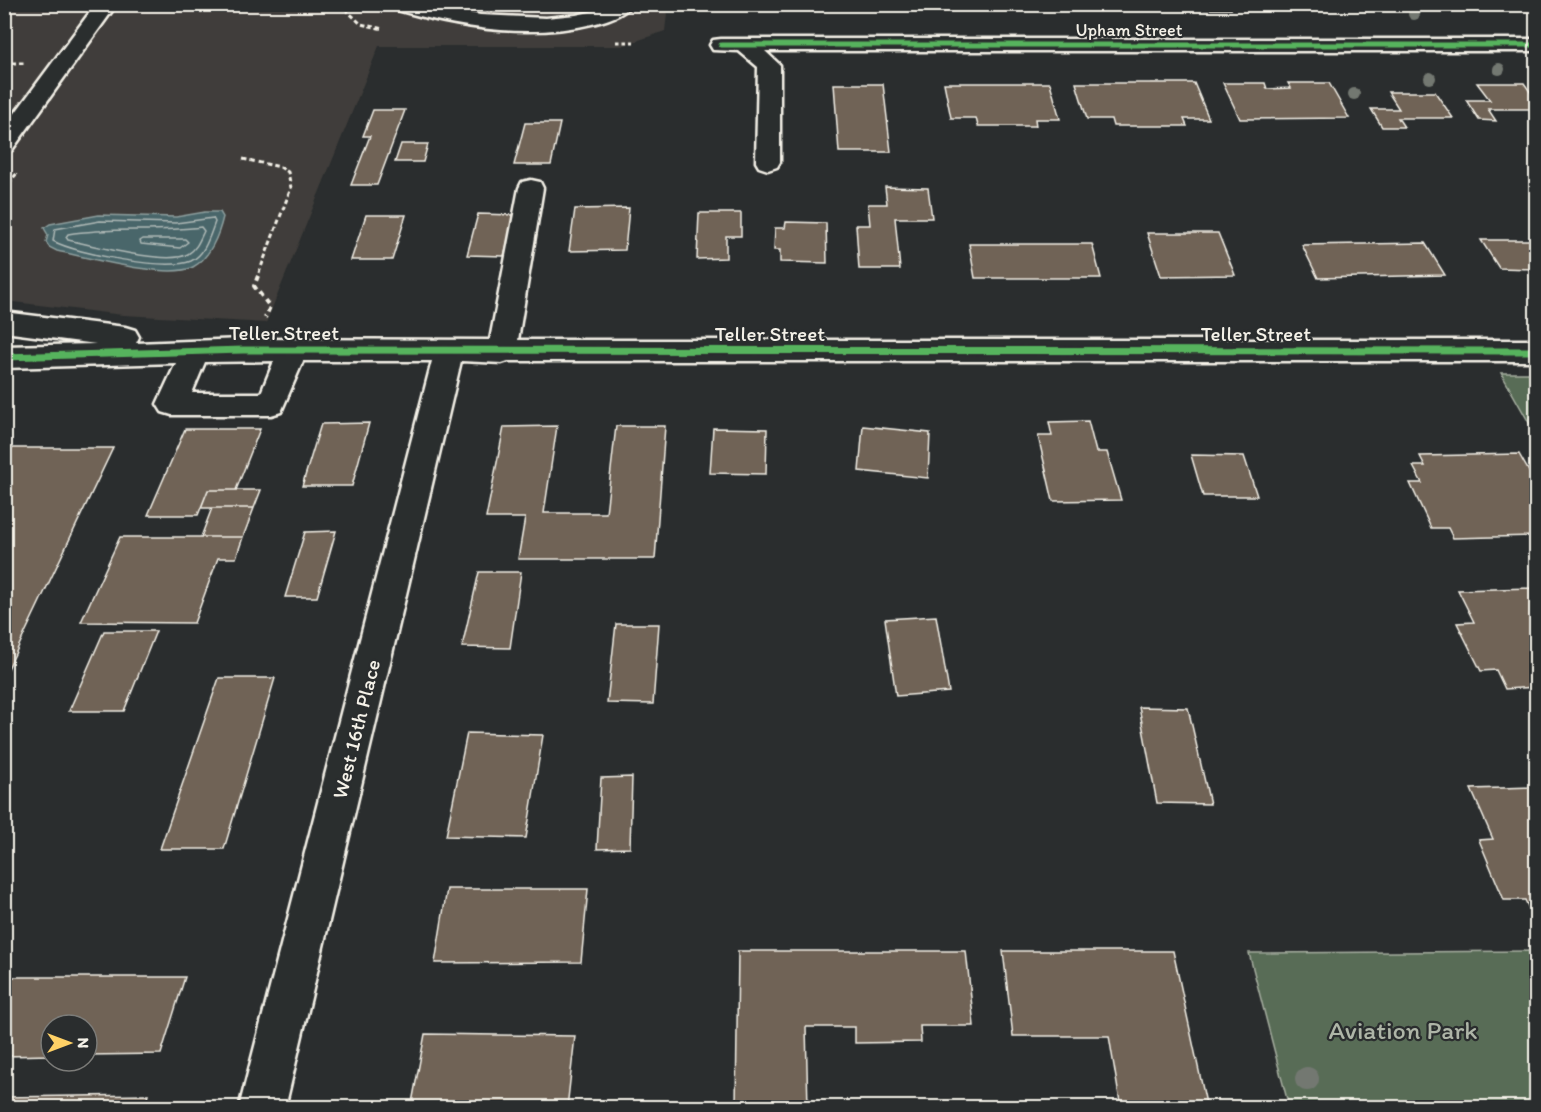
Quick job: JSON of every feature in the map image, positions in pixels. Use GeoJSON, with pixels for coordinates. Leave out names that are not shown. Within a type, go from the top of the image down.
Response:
{"type":"FeatureCollection","features":[{"type":"Feature","properties":{"kind":"street"},"geometry":{"type":"LineString","coordinates":[[4,145],[107,4]]}},
{"type":"Feature","properties":{"kind":"street"},"geometry":{"type":"LineString","coordinates":[[398,4],[454,19],[496,24],[575,22],[614,7]]}},
{"type":"Feature","properties":{"kind":"street","name":"Upham Street"},"geometry":{"type":"LineString","coordinates":[[721,45],[1536,45]]}},
{"type":"Feature","properties":{"kind":"street"},"geometry":{"type":"LineString","coordinates":[[744,45],[769,65],[768,162]]}},
{"type":"Feature","properties":{"kind":"street"},"geometry":{"type":"LineString","coordinates":[[502,352],[531,188]]}},
{"type":"Feature","properties":{"kind":"street","name":"Teller Street"},"geometry":{"type":"LineString","coordinates":[[4,322],[243,350]]}},
{"type":"Feature","properties":{"kind":"street","name":"Teller Street"},"geometry":{"type":"LineString","coordinates":[[4,357],[115,364],[195,351],[243,350],[1536,351]]}},
{"type":"Feature","properties":{"kind":"street"},"geometry":{"type":"LineString","coordinates":[[195,351],[172,404],[271,404],[293,350]]}},
{"type":"Feature","properties":{"kind":"street","name":"West 16th Place"},"geometry":{"type":"LineString","coordinates":[[262,1107],[449,351]]}},
{"type":"Feature","properties":{"kind":"path"},"geometry":{"type":"LineString","coordinates":[[243,159],[280,167],[288,172],[291,189],[254,286],[270,307],[263,322]]}},
{"type":"Feature","properties":{"kind":"path"},"geometry":{"type":"LineString","coordinates":[[4,189],[18,172]]}},
{"type":"Feature","properties":{"kind":"shaded area"},"geometry":{"type":"Polygon","coordinates":[[[4,5],[668,5],[665,31],[622,46],[379,46],[266,323],[123,315],[5,301],[4,5]]]}},
{"type":"Feature","properties":{"kind":"green space"},"geometry":{"type":"Polygon","coordinates":[[[1501,373],[1536,373],[1536,435],[1501,373]]]}},
{"type":"Feature","properties":{"kind":"green space","name":"Aviation Park"},"geometry":{"type":"Polygon","coordinates":[[[1536,951],[1536,1107],[1289,1107],[1249,953],[1536,951]]]}},
{"type":"Feature","properties":{"kind":"water"},"geometry":{"type":"Polygon","coordinates":[[[220,212],[223,217],[216,238],[209,252],[199,263],[181,270],[165,271],[106,262],[57,251],[49,247],[46,242],[48,235],[44,228],[50,224],[99,215],[176,217],[220,212]]]}},
{"type":"Feature","properties":{"kind":"building"},"geometry":{"type":"Polygon","coordinates":[[[909,4],[1001,4],[1002,10],[966,9],[965,6],[924,9],[924,5],[909,4]]]}},
{"type":"Feature","properties":{"kind":"building"},"geometry":{"type":"Polygon","coordinates":[[[1191,4],[1228,4],[1231,9],[1193,9],[1191,4]]]}},
{"type":"Feature","properties":{"kind":"building"},"geometry":{"type":"Polygon","coordinates":[[[1250,4],[1288,4],[1291,9],[1252,9],[1250,4]]]}},
{"type":"Feature","properties":{"kind":"building"},"geometry":{"type":"Polygon","coordinates":[[[1507,4],[1536,4],[1536,8],[1511,8],[1507,4]]]}},
{"type":"Feature","properties":{"kind":"building"},"geometry":{"type":"Polygon","coordinates":[[[944,83],[1050,83],[1060,119],[1035,119],[1036,126],[978,126],[976,118],[951,118],[944,83]]]}},
{"type":"Feature","properties":{"kind":"building"},"geometry":{"type":"Polygon","coordinates":[[[1076,83],[1194,83],[1209,119],[1184,119],[1187,126],[1113,126],[1111,119],[1087,119],[1076,83]]]}},
{"type":"Feature","properties":{"kind":"building"},"geometry":{"type":"Polygon","coordinates":[[[1223,83],[1265,83],[1267,89],[1291,88],[1288,83],[1329,83],[1349,118],[1240,119],[1223,83]]]}},
{"type":"Feature","properties":{"kind":"building"},"geometry":{"type":"Polygon","coordinates":[[[1477,83],[1524,83],[1536,100],[1536,109],[1488,109],[1496,121],[1479,120],[1466,100],[1490,100],[1477,83]]]}},
{"type":"Feature","properties":{"kind":"building"},"geometry":{"type":"Polygon","coordinates":[[[834,84],[883,84],[891,152],[839,152],[834,84]]]}},
{"type":"Feature","properties":{"kind":"building"},"geometry":{"type":"Polygon","coordinates":[[[1388,92],[1435,92],[1453,118],[1398,118],[1404,127],[1382,127],[1371,109],[1399,109],[1388,92]]]}},
{"type":"Feature","properties":{"kind":"building"},"geometry":{"type":"Polygon","coordinates":[[[373,110],[405,110],[377,185],[351,185],[370,136],[363,136],[373,110]]]}},
{"type":"Feature","properties":{"kind":"building"},"geometry":{"type":"Polygon","coordinates":[[[525,123],[560,123],[551,165],[514,165],[525,123]]]}},
{"type":"Feature","properties":{"kind":"building"},"geometry":{"type":"Polygon","coordinates":[[[401,144],[428,144],[423,162],[395,162],[401,144]]]}},
{"type":"Feature","properties":{"kind":"building"},"geometry":{"type":"Polygon","coordinates":[[[885,187],[928,188],[932,218],[895,218],[900,269],[859,269],[856,225],[870,225],[868,204],[887,204],[885,187]]]}},
{"type":"Feature","properties":{"kind":"building"},"geometry":{"type":"Polygon","coordinates":[[[629,208],[625,250],[569,251],[575,209],[629,208]]]}},
{"type":"Feature","properties":{"kind":"building"},"geometry":{"type":"Polygon","coordinates":[[[699,213],[741,213],[741,236],[726,236],[726,258],[697,259],[699,213]]]}},
{"type":"Feature","properties":{"kind":"building"},"geometry":{"type":"Polygon","coordinates":[[[478,214],[514,215],[504,256],[467,255],[478,214]]]}},
{"type":"Feature","properties":{"kind":"building"},"geometry":{"type":"Polygon","coordinates":[[[366,215],[406,215],[392,260],[351,260],[366,215]]]}},
{"type":"Feature","properties":{"kind":"building"},"geometry":{"type":"Polygon","coordinates":[[[786,222],[826,223],[827,263],[780,262],[780,250],[774,250],[775,228],[785,228],[786,222]]]}},
{"type":"Feature","properties":{"kind":"building"},"geometry":{"type":"Polygon","coordinates":[[[1147,233],[1218,233],[1235,275],[1161,276],[1147,233]]]}},
{"type":"Feature","properties":{"kind":"building"},"geometry":{"type":"Polygon","coordinates":[[[1481,240],[1536,240],[1536,269],[1499,268],[1481,240]]]}},
{"type":"Feature","properties":{"kind":"building"},"geometry":{"type":"Polygon","coordinates":[[[1425,243],[1445,275],[1318,278],[1302,245],[1425,243]]]}},
{"type":"Feature","properties":{"kind":"building"},"geometry":{"type":"Polygon","coordinates":[[[969,244],[1092,244],[1101,278],[975,278],[969,244]]]}},
{"type":"Feature","properties":{"kind":"building"},"geometry":{"type":"Polygon","coordinates":[[[1088,421],[1096,452],[1107,452],[1121,500],[1053,501],[1038,436],[1052,436],[1049,422],[1088,421]]]}},
{"type":"Feature","properties":{"kind":"building"},"geometry":{"type":"Polygon","coordinates":[[[369,423],[352,486],[302,486],[321,424],[369,423]]]}},
{"type":"Feature","properties":{"kind":"building"},"geometry":{"type":"Polygon","coordinates":[[[557,426],[544,513],[606,513],[616,426],[665,426],[655,559],[518,559],[525,518],[486,518],[504,427],[557,426]]]}},
{"type":"Feature","properties":{"kind":"building"},"geometry":{"type":"Polygon","coordinates":[[[863,426],[930,433],[928,478],[859,471],[863,426]]]}},
{"type":"Feature","properties":{"kind":"building"},"geometry":{"type":"Polygon","coordinates":[[[713,428],[767,429],[766,474],[710,473],[713,428]]]}},
{"type":"Feature","properties":{"kind":"building"},"geometry":{"type":"Polygon","coordinates":[[[185,429],[260,429],[236,490],[208,490],[198,515],[148,515],[185,429]]]}},
{"type":"Feature","properties":{"kind":"building"},"geometry":{"type":"Polygon","coordinates":[[[9,448],[113,448],[4,677],[4,457],[9,448]]]}},
{"type":"Feature","properties":{"kind":"building"},"geometry":{"type":"Polygon","coordinates":[[[1519,454],[1536,484],[1536,536],[1453,538],[1448,528],[1431,528],[1410,483],[1422,483],[1413,466],[1425,466],[1420,456],[1519,454]]]}},
{"type":"Feature","properties":{"kind":"building"},"geometry":{"type":"Polygon","coordinates":[[[1191,455],[1244,456],[1257,496],[1203,496],[1191,455]]]}},
{"type":"Feature","properties":{"kind":"building"},"geometry":{"type":"Polygon","coordinates":[[[208,490],[261,490],[254,508],[201,508],[208,490]]]}},
{"type":"Feature","properties":{"kind":"building"},"geometry":{"type":"Polygon","coordinates":[[[212,508],[254,508],[243,537],[201,537],[212,508]]]}},
{"type":"Feature","properties":{"kind":"building"},"geometry":{"type":"Polygon","coordinates":[[[336,531],[317,597],[285,597],[305,532],[336,531]]]}},
{"type":"Feature","properties":{"kind":"building"},"geometry":{"type":"Polygon","coordinates":[[[120,537],[243,537],[236,558],[218,558],[194,623],[81,622],[120,537]]]}},
{"type":"Feature","properties":{"kind":"building"},"geometry":{"type":"Polygon","coordinates":[[[479,572],[521,572],[510,648],[462,647],[479,572]]]}},
{"type":"Feature","properties":{"kind":"building"},"geometry":{"type":"Polygon","coordinates":[[[1536,588],[1536,687],[1505,689],[1496,670],[1481,671],[1457,623],[1474,622],[1458,590],[1536,588]]]}},
{"type":"Feature","properties":{"kind":"building"},"geometry":{"type":"Polygon","coordinates":[[[936,616],[949,692],[896,696],[885,619],[936,616]]]}},
{"type":"Feature","properties":{"kind":"building"},"geometry":{"type":"Polygon","coordinates":[[[616,624],[659,624],[653,704],[607,703],[616,624]]]}},
{"type":"Feature","properties":{"kind":"building"},"geometry":{"type":"Polygon","coordinates":[[[104,631],[156,631],[124,711],[69,711],[104,631]]]}},
{"type":"Feature","properties":{"kind":"building"},"geometry":{"type":"Polygon","coordinates":[[[219,678],[275,678],[224,849],[160,849],[219,678]]]}},
{"type":"Feature","properties":{"kind":"building"},"geometry":{"type":"Polygon","coordinates":[[[1139,707],[1188,708],[1210,804],[1157,803],[1139,707]]]}},
{"type":"Feature","properties":{"kind":"building"},"geometry":{"type":"Polygon","coordinates":[[[467,733],[543,735],[526,838],[446,836],[467,733]]]}},
{"type":"Feature","properties":{"kind":"building"},"geometry":{"type":"Polygon","coordinates":[[[632,777],[630,848],[597,849],[601,778],[632,777]]]}},
{"type":"Feature","properties":{"kind":"building"},"geometry":{"type":"Polygon","coordinates":[[[1536,787],[1536,919],[1534,919],[1525,900],[1504,900],[1479,840],[1493,839],[1471,789],[1536,787]]]}},
{"type":"Feature","properties":{"kind":"building"},"geometry":{"type":"Polygon","coordinates":[[[447,889],[588,889],[581,962],[435,963],[447,889]]]}},
{"type":"Feature","properties":{"kind":"building"},"geometry":{"type":"Polygon","coordinates":[[[738,951],[966,951],[974,1026],[920,1026],[921,1042],[855,1043],[855,1027],[806,1027],[808,1108],[736,1108],[738,951]]]}},
{"type":"Feature","properties":{"kind":"building"},"geometry":{"type":"Polygon","coordinates":[[[1003,951],[1173,951],[1207,1108],[1121,1108],[1109,1036],[1013,1036],[1003,951]]]}},
{"type":"Feature","properties":{"kind":"building"},"geometry":{"type":"Polygon","coordinates":[[[4,977],[185,977],[161,1054],[99,1055],[99,1013],[39,1013],[39,1055],[4,1056],[4,977]]]}},
{"type":"Feature","properties":{"kind":"building"},"geometry":{"type":"Polygon","coordinates":[[[425,1034],[575,1036],[567,1108],[411,1108],[425,1034]]]}},
{"type":"Feature","properties":{"kind":"building"},"geometry":{"type":"Polygon","coordinates":[[[148,1095],[144,1108],[4,1108],[4,1097],[148,1095]]]}},
{"type":"Feature","properties":{"kind":"cycle path"},"geometry":{"type":"LineString","coordinates":[[721,45],[1536,45]]}},
{"type":"Feature","properties":{"kind":"cycle path"},"geometry":{"type":"LineString","coordinates":[[4,357],[243,350],[1536,351]]}}]}
